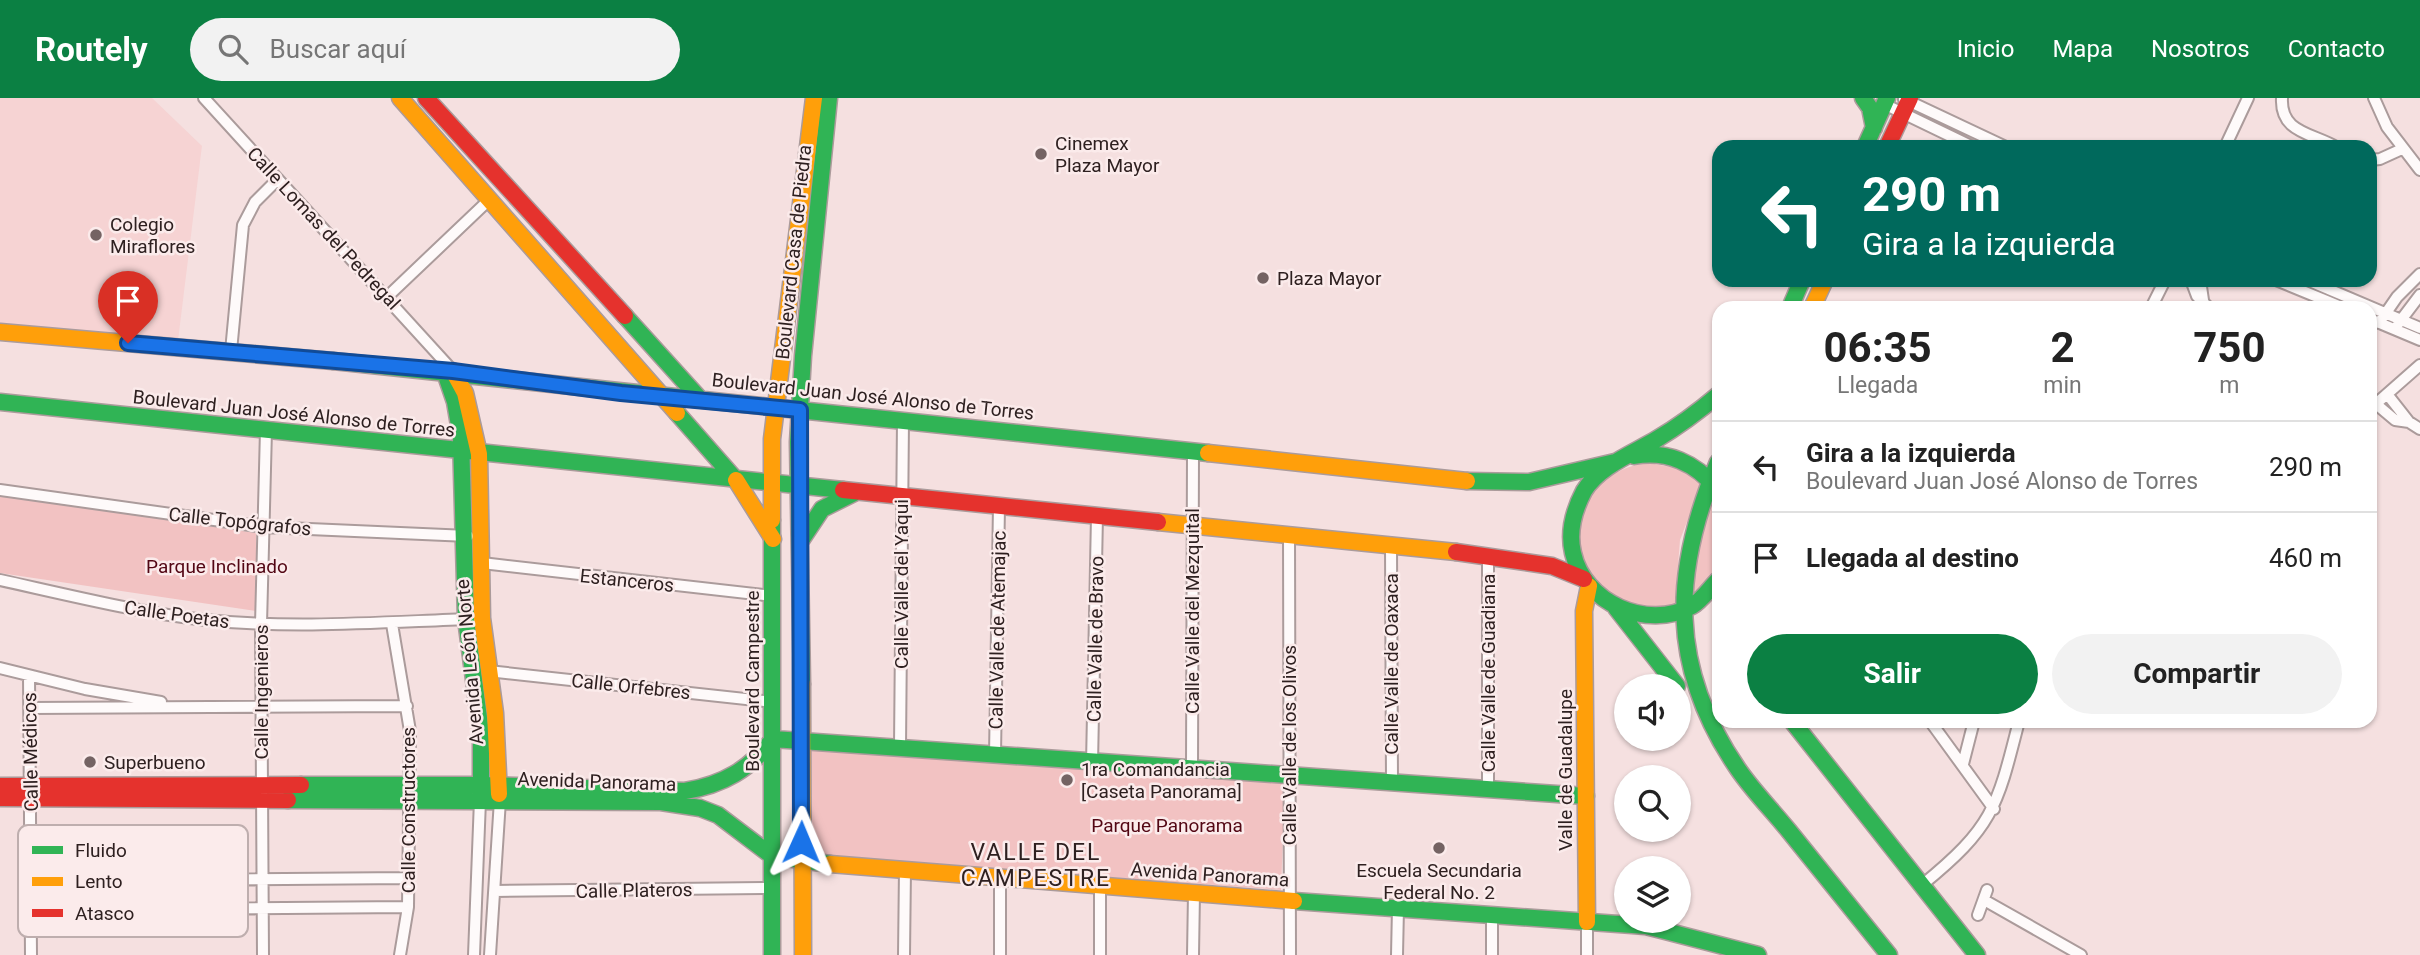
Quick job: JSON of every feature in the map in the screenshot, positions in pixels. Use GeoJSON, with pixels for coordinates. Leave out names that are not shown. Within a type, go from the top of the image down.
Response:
{"type":"FeatureCollection","features":[{"type":"Feature","properties":{"kind":"main road"},"geometry":{"type":"LineString","coordinates":[[400,98],[659,395],[694,429],[736,480],[773,547],[802,557]]}},
{"type":"Feature","properties":{"kind":"main road"},"geometry":{"type":"LineString","coordinates":[[426,98],[701,400]]}},
{"type":"Feature","properties":{"kind":"main road","name":"Boulevard Casa de Piedra"},"geometry":{"type":"LineString","coordinates":[[800,410],[816,150],[814,98]]}},
{"type":"Feature","properties":{"kind":"main road","name":"Boulevard Casa de Piedra"},"geometry":{"type":"LineString","coordinates":[[776,407],[816,150],[829,98]]}},
{"type":"Feature","properties":{"kind":"main road"},"geometry":{"type":"LineString","coordinates":[[1863,98],[1870,108],[1874,128]]}},
{"type":"Feature","properties":{"kind":"main road"},"geometry":{"type":"LineString","coordinates":[[1868,140],[1886,101]]}},
{"type":"Feature","properties":{"kind":"main road"},"geometry":{"type":"LineString","coordinates":[[1890,140],[1905,103]]}},
{"type":"Feature","properties":{"kind":"main road","name":"Boulevard Juan José Alonso de Torres"},"geometry":{"type":"LineString","coordinates":[[0,332],[447,367],[701,400],[1508,484],[1553,478],[1619,460]]}},
{"type":"Feature","properties":{"kind":"main road","name":"Avenida León Norte"},"geometry":{"type":"LineString","coordinates":[[447,367],[465,393],[467,442],[463,535],[474,618],[481,793]]}},
{"type":"Feature","properties":{"kind":"main road"},"geometry":{"type":"LineString","coordinates":[[1668,674],[1613,605],[1587,582],[1573,554],[1570,527],[1573,514],[1594,479],[1619,460],[1699,412],[1712,400]]}},
{"type":"Feature","properties":{"kind":"main road","name":"Boulevard Juan José Alonso de Torres"},"geometry":{"type":"LineString","coordinates":[[0,402],[266,429],[467,442],[479,454],[1488,555],[1552,566],[1587,582]]}},
{"type":"Feature","properties":{"kind":"main road","name":"Boulevard Campestre"},"geometry":{"type":"LineString","coordinates":[[772,955],[772,439],[776,407]]}},
{"type":"Feature","properties":{"kind":"main road"},"geometry":{"type":"LineString","coordinates":[[800,410],[798,486],[802,539],[803,955]]}},
{"type":"Feature","properties":{"kind":"main road","name":"Avenida León Norte"},"geometry":{"type":"LineString","coordinates":[[479,454],[482,563],[474,618],[488,671],[495,713],[499,793]]}},
{"type":"Feature","properties":{"kind":"main road"},"geometry":{"type":"LineString","coordinates":[[1619,460],[1641,454],[1676,459],[1712,484]]}},
{"type":"Feature","properties":{"kind":"main road"},"geometry":{"type":"LineString","coordinates":[[1712,488],[1698,509],[1686,551],[1681,612],[1684,646],[1693,681],[1712,719]]}},
{"type":"Feature","properties":{"kind":"main road"},"geometry":{"type":"LineString","coordinates":[[802,539],[816,514],[827,504],[862,491]]}},
{"type":"Feature","properties":{"kind":"main road","name":"Valle de Guadalupe"},"geometry":{"type":"LineString","coordinates":[[1587,582],[1584,611],[1587,922]]}},
{"type":"Feature","properties":{"kind":"main road"},"geometry":{"type":"LineString","coordinates":[[1613,605],[1639,616],[1663,617],[1696,607],[1712,587]]}},
{"type":"Feature","properties":{"kind":"main road"},"geometry":{"type":"LineString","coordinates":[[1691,705],[1733,762],[1889,955]]}},
{"type":"Feature","properties":{"kind":"main road"},"geometry":{"type":"LineString","coordinates":[[1716,728],[1733,762]]}},
{"type":"Feature","properties":{"kind":"main road"},"geometry":{"type":"LineString","coordinates":[[1797,728],[1978,955]]}},
{"type":"Feature","properties":{"kind":"main road"},"geometry":{"type":"LineString","coordinates":[[773,739],[1586,796]]}},
{"type":"Feature","properties":{"kind":"main road","name":"Avenida Panorama"},"geometry":{"type":"LineString","coordinates":[[0,798],[31,793],[499,793],[704,789],[745,770],[773,739]]}},
{"type":"Feature","properties":{"kind":"main road","name":"Avenida Panorama"},"geometry":{"type":"LineString","coordinates":[[0,786],[31,793]]}},
{"type":"Feature","properties":{"kind":"main road","name":"Avenida Panorama"},"geometry":{"type":"LineString","coordinates":[[499,793],[681,804],[700,808],[732,823],[772,856],[801,861],[1100,887],[1655,928],[1758,955]]}},
{"type":"Feature","properties":{"kind":"street","name":"Calle Lomas del Pedregal"},"geometry":{"type":"LineString","coordinates":[[204,98],[387,297],[447,367]]}},
{"type":"Feature","properties":{"kind":"street"},"geometry":{"type":"LineString","coordinates":[[2228,140],[2248,98]]}},
{"type":"Feature","properties":{"kind":"street"},"geometry":{"type":"LineString","coordinates":[[2282,98],[2287,122],[2295,130],[2319,140]]}},
{"type":"Feature","properties":{"kind":"street"},"geometry":{"type":"LineString","coordinates":[[2374,98],[2402,149],[2420,170]]}},
{"type":"Feature","properties":{"kind":"street"},"geometry":{"type":"LineString","coordinates":[[1886,101],[1905,103],[1990,140]]}},
{"type":"Feature","properties":{"kind":"street"},"geometry":{"type":"LineString","coordinates":[[1905,103],[1962,140]]}},
{"type":"Feature","properties":{"kind":"street"},"geometry":{"type":"LineString","coordinates":[[2377,158],[2402,149]]}},
{"type":"Feature","properties":{"kind":"street"},"geometry":{"type":"LineString","coordinates":[[230,351],[243,225],[255,202],[278,179]]}},
{"type":"Feature","properties":{"kind":"street"},"geometry":{"type":"LineString","coordinates":[[387,297],[490,199]]}},
{"type":"Feature","properties":{"kind":"street"},"geometry":{"type":"LineString","coordinates":[[2420,274],[2378,318],[2420,328]]}},
{"type":"Feature","properties":{"kind":"street"},"geometry":{"type":"LineString","coordinates":[[2293,287],[2327,301]]}},
{"type":"Feature","properties":{"kind":"street"},"geometry":{"type":"LineString","coordinates":[[2320,287],[2346,301]]}},
{"type":"Feature","properties":{"kind":"street"},"geometry":{"type":"LineString","coordinates":[[2397,324],[2420,295]]}},
{"type":"Feature","properties":{"kind":"street"},"geometry":{"type":"LineString","coordinates":[[2397,324],[2420,340]]}},
{"type":"Feature","properties":{"kind":"street"},"geometry":{"type":"LineString","coordinates":[[2377,403],[2420,365]]}},
{"type":"Feature","properties":{"kind":"street"},"geometry":{"type":"LineString","coordinates":[[2387,394],[2409,422],[2420,429]]}},
{"type":"Feature","properties":{"kind":"street"},"geometry":{"type":"LineString","coordinates":[[2377,409],[2395,420],[2409,422]]}},
{"type":"Feature","properties":{"kind":"street","name":"Calle Valle del Yaqui"},"geometry":{"type":"LineString","coordinates":[[900,747],[902,421]]}},
{"type":"Feature","properties":{"kind":"street","name":"Calle Ingenieros"},"geometry":{"type":"LineString","coordinates":[[263,955],[261,624],[266,429]]}},
{"type":"Feature","properties":{"kind":"street","name":"Calle Valle del Mezquital"},"geometry":{"type":"LineString","coordinates":[[1192,770],[1193,451]]}},
{"type":"Feature","properties":{"kind":"street","name":"Calle Topógrafos"},"geometry":{"type":"LineString","coordinates":[[0,490],[264,527],[481,536]]}},
{"type":"Feature","properties":{"kind":"street","name":"Calle Valle de Atemajac"},"geometry":{"type":"LineString","coordinates":[[995,755],[999,506]]}},
{"type":"Feature","properties":{"kind":"street","name":"Calle Valle de Bravo"},"geometry":{"type":"LineString","coordinates":[[1092,763],[1097,516]]}},
{"type":"Feature","properties":{"kind":"street","name":"Calle Valle de los Olivos"},"geometry":{"type":"LineString","coordinates":[[1289,534],[1287,776],[1292,901],[1290,955]]}},
{"type":"Feature","properties":{"kind":"street","name":"Calle Valle de Oaxaca"},"geometry":{"type":"LineString","coordinates":[[1391,545],[1392,783]]}},
{"type":"Feature","properties":{"kind":"street","name":"Calle Valle de Guadiana"},"geometry":{"type":"LineString","coordinates":[[1488,555],[1488,790]]}},
{"type":"Feature","properties":{"kind":"street","name":"Estanceros"},"geometry":{"type":"LineString","coordinates":[[482,563],[772,596]]}},
{"type":"Feature","properties":{"kind":"street","name":"Calle Poetas"},"geometry":{"type":"LineString","coordinates":[[0,580],[133,609],[204,620],[261,624],[393,624],[474,618]]}},
{"type":"Feature","properties":{"kind":"street","name":"Calle Constructores"},"geometry":{"type":"LineString","coordinates":[[393,624],[410,731],[408,907],[400,955]]}},
{"type":"Feature","properties":{"kind":"street"},"geometry":{"type":"LineString","coordinates":[[0,668],[120,696],[188,706]]}},
{"type":"Feature","properties":{"kind":"street","name":"Calle Orfebres"},"geometry":{"type":"LineString","coordinates":[[488,671],[773,702]]}},
{"type":"Feature","properties":{"kind":"street","name":"Calle Médicos"},"geometry":{"type":"LineString","coordinates":[[29,676],[31,825]]}},
{"type":"Feature","properties":{"kind":"street"},"geometry":{"type":"LineString","coordinates":[[30,708],[407,706]]}},
{"type":"Feature","properties":{"kind":"street"},"geometry":{"type":"LineString","coordinates":[[1935,728],[1994,809]]}},
{"type":"Feature","properties":{"kind":"street"},"geometry":{"type":"LineString","coordinates":[[1963,764],[1972,728]]}},
{"type":"Feature","properties":{"kind":"street"},"geometry":{"type":"LineString","coordinates":[[1922,885],[1966,847],[1994,809],[2002,789],[2017,728]]}},
{"type":"Feature","properties":{"kind":"street","name":"Avenida León Norte"},"geometry":{"type":"LineString","coordinates":[[474,955],[481,793]]}},
{"type":"Feature","properties":{"kind":"street","name":"Avenida León Norte"},"geometry":{"type":"LineString","coordinates":[[490,955],[499,793]]}},
{"type":"Feature","properties":{"kind":"street"},"geometry":{"type":"LineString","coordinates":[[904,955],[905,869]]}},
{"type":"Feature","properties":{"kind":"street"},"geometry":{"type":"LineString","coordinates":[[248,879],[409,878]]}},
{"type":"Feature","properties":{"kind":"street"},"geometry":{"type":"LineString","coordinates":[[1000,879],[1000,955]]}},
{"type":"Feature","properties":{"kind":"street"},"geometry":{"type":"LineString","coordinates":[[1100,887],[1100,955]]}},
{"type":"Feature","properties":{"kind":"street","name":"Calle Plateros"},"geometry":{"type":"LineString","coordinates":[[495,891],[772,888]]}},
{"type":"Feature","properties":{"kind":"street"},"geometry":{"type":"LineString","coordinates":[[1193,955],[1194,893]]}},
{"type":"Feature","properties":{"kind":"street"},"geometry":{"type":"LineString","coordinates":[[1978,915],[1985,895],[2081,955]]}},
{"type":"Feature","properties":{"kind":"street"},"geometry":{"type":"LineString","coordinates":[[248,908],[408,907]]}},
{"type":"Feature","properties":{"kind":"street"},"geometry":{"type":"LineString","coordinates":[[1397,955],[1398,908]]}},
{"type":"Feature","properties":{"kind":"street"},"geometry":{"type":"LineString","coordinates":[[1492,915],[1492,955]]}},
{"type":"Feature","properties":{"kind":"street","name":"Valle de Guadalupe"},"geometry":{"type":"LineString","coordinates":[[1587,922],[1587,955]]}},
{"type":"Feature","properties":{"kind":"street","name":"Calle Médicos"},"geometry":{"type":"LineString","coordinates":[[31,937],[31,955]]}},
{"type":"Feature","properties":{"kind":"shaded area","name":"Colegio Miraflores"},"geometry":{"type":"Polygon","coordinates":[[[0,98],[152,98],[202,146],[178,341],[0,323],[0,98]]]}},
{"type":"Feature","properties":{"kind":"green space"},"geometry":{"type":"Polygon","coordinates":[[[1649,463],[1682,469],[1702,483],[1680,540],[1675,604],[1660,611],[1638,608],[1603,588],[1586,569],[1579,542],[1584,509],[1592,495],[1616,473],[1631,466],[1649,463]]]}},
{"type":"Feature","properties":{"kind":"green space","name":"Parque Inclinado"},"geometry":{"type":"Polygon","coordinates":[[[0,495],[256,533],[256,611],[0,573],[0,495]]]}},
{"type":"Feature","properties":{"kind":"green space"},"geometry":{"type":"Polygon","coordinates":[[[1711,496],[1712,581],[1693,599],[1692,560],[1711,496]]]}},
{"type":"Feature","properties":{"kind":"green space","name":"Parque Panorama"},"geometry":{"type":"Polygon","coordinates":[[[810,743],[1285,779],[1281,890],[811,855],[810,743]]]}},
{"type":"Feature","properties":{"kind":"traffic: fast"},"geometry":{"type":"LineString","coordinates":[[802,684],[798,442],[803,356],[829,98]]}},
{"type":"Feature","properties":{"kind":"traffic: fast"},"geometry":{"type":"LineString","coordinates":[[1863,98],[1870,108],[1874,128]]}},
{"type":"Feature","properties":{"kind":"traffic: fast"},"geometry":{"type":"LineString","coordinates":[[1868,140],[1887,98]]}},
{"type":"Feature","properties":{"kind":"traffic: fast"},"geometry":{"type":"LineString","coordinates":[[1793,301],[1799,287]]}},
{"type":"Feature","properties":{"kind":"traffic: fast"},"geometry":{"type":"LineString","coordinates":[[625,316],[700,399]]}},
{"type":"Feature","properties":{"kind":"traffic: fast"},"geometry":{"type":"LineString","coordinates":[[333,361],[1208,453]]}},
{"type":"Feature","properties":{"kind":"traffic: fast"},"geometry":{"type":"LineString","coordinates":[[444,370],[455,402],[461,437],[466,619],[481,733],[481,795]]}},
{"type":"Feature","properties":{"kind":"traffic: fast"},"geometry":{"type":"LineString","coordinates":[[1712,400],[1673,429],[1598,474],[1580,498],[1571,537],[1579,571],[1590,586],[1620,608],[1656,615],[1674,613],[1692,606],[1712,587]]}},
{"type":"Feature","properties":{"kind":"traffic: fast"},"geometry":{"type":"LineString","coordinates":[[0,402],[843,490]]}},
{"type":"Feature","properties":{"kind":"traffic: fast"},"geometry":{"type":"LineString","coordinates":[[677,413],[736,480]]}},
{"type":"Feature","properties":{"kind":"traffic: fast"},"geometry":{"type":"LineString","coordinates":[[1634,456],[1658,455],[1680,460],[1700,472],[1712,483]]}},
{"type":"Feature","properties":{"kind":"traffic: fast"},"geometry":{"type":"LineString","coordinates":[[1467,481],[1529,482],[1615,462]]}},
{"type":"Feature","properties":{"kind":"traffic: fast"},"geometry":{"type":"LineString","coordinates":[[1712,478],[1692,542],[1684,618],[1689,656],[1699,693],[1712,724]]}},
{"type":"Feature","properties":{"kind":"traffic: fast"},"geometry":{"type":"LineString","coordinates":[[802,539],[822,509],[854,493]]}},
{"type":"Feature","properties":{"kind":"traffic: fast"},"geometry":{"type":"LineString","coordinates":[[772,520],[772,955]]}},
{"type":"Feature","properties":{"kind":"traffic: fast"},"geometry":{"type":"LineString","coordinates":[[1616,608],[1668,674]]}},
{"type":"Feature","properties":{"kind":"traffic: fast"},"geometry":{"type":"LineString","coordinates":[[1714,728],[1744,777],[1889,955]]}},
{"type":"Feature","properties":{"kind":"traffic: fast"},"geometry":{"type":"LineString","coordinates":[[1798,728],[1977,955]]}},
{"type":"Feature","properties":{"kind":"traffic: fast"},"geometry":{"type":"LineString","coordinates":[[773,739],[1586,796]]}},
{"type":"Feature","properties":{"kind":"traffic: fast"},"geometry":{"type":"LineString","coordinates":[[301,785],[481,785],[685,791],[712,785],[735,774],[755,759],[773,739]]}},
{"type":"Feature","properties":{"kind":"traffic: fast"},"geometry":{"type":"LineString","coordinates":[[288,800],[661,802],[700,808],[718,815],[772,856],[830,864]]}},
{"type":"Feature","properties":{"kind":"traffic: fast"},"geometry":{"type":"LineString","coordinates":[[1294,901],[1646,926],[1758,955]]}},
{"type":"Feature","properties":{"kind":"traffic: slow"},"geometry":{"type":"LineString","coordinates":[[400,98],[677,413]]}},
{"type":"Feature","properties":{"kind":"traffic: slow"},"geometry":{"type":"LineString","coordinates":[[772,520],[772,439],[814,98]]}},
{"type":"Feature","properties":{"kind":"traffic: slow"},"geometry":{"type":"LineString","coordinates":[[1815,301],[1822,287]]}},
{"type":"Feature","properties":{"kind":"traffic: slow"},"geometry":{"type":"LineString","coordinates":[[0,332],[333,361]]}},
{"type":"Feature","properties":{"kind":"traffic: slow"},"geometry":{"type":"LineString","coordinates":[[453,371],[465,393],[479,454],[482,618],[495,713],[499,794]]}},
{"type":"Feature","properties":{"kind":"traffic: slow"},"geometry":{"type":"LineString","coordinates":[[1208,453],[1467,481]]}},
{"type":"Feature","properties":{"kind":"traffic: slow"},"geometry":{"type":"LineString","coordinates":[[736,480],[773,539]]}},
{"type":"Feature","properties":{"kind":"traffic: slow"},"geometry":{"type":"LineString","coordinates":[[1158,522],[1456,552]]}},
{"type":"Feature","properties":{"kind":"traffic: slow"},"geometry":{"type":"LineString","coordinates":[[1587,922],[1584,611],[1589,586]]}},
{"type":"Feature","properties":{"kind":"traffic: slow"},"geometry":{"type":"LineString","coordinates":[[802,684],[803,955]]}},
{"type":"Feature","properties":{"kind":"traffic: slow"},"geometry":{"type":"LineString","coordinates":[[830,864],[1294,901]]}},
{"type":"Feature","properties":{"kind":"traffic: jam"},"geometry":{"type":"LineString","coordinates":[[426,98],[625,316]]}},
{"type":"Feature","properties":{"kind":"traffic: jam"},"geometry":{"type":"LineString","coordinates":[[1890,140],[1910,98]]}},
{"type":"Feature","properties":{"kind":"traffic: jam"},"geometry":{"type":"LineString","coordinates":[[843,490],[1158,522]]}},
{"type":"Feature","properties":{"kind":"traffic: jam"},"geometry":{"type":"LineString","coordinates":[[1456,552],[1552,566],[1584,579]]}},
{"type":"Feature","properties":{"kind":"traffic: jam"},"geometry":{"type":"LineString","coordinates":[[0,786],[301,785]]}},
{"type":"Feature","properties":{"kind":"traffic: jam"},"geometry":{"type":"LineString","coordinates":[[0,798],[288,800]]}},
{"type":"Feature","properties":{"kind":"place","name":"Cinemex Plaza Mayor"},"geometry":{"type":"Point","coordinates":[1041,154]}},
{"type":"Feature","properties":{"kind":"place","name":"Colegio Miraflores"},"geometry":{"type":"Point","coordinates":[96,235]}},
{"type":"Feature","properties":{"kind":"place","name":"Plaza Mayor"},"geometry":{"type":"Point","coordinates":[1263,278]}},
{"type":"Feature","properties":{"kind":"place","name":"Superbueno"},"geometry":{"type":"Point","coordinates":[90,762]}},
{"type":"Feature","properties":{"kind":"place","name":"1ra Comandancia [Caseta Panorama]"},"geometry":{"type":"Point","coordinates":[1067,780]}},
{"type":"Feature","properties":{"kind":"place","name":"Escuela Secundaria Federal No. 2"},"geometry":{"type":"Point","coordinates":[1439,848]}},
{"type":"Feature","properties":{"kind":"district","name":"VALLE DEL CAMPESTRE"},"geometry":{"type":"Point","coordinates":[1036,865]}},
{"type":"Feature","properties":{"kind":"route"},"geometry":{"type":"LineString","coordinates":[[128,343],[453,371],[621,393],[800,410],[798,486],[802,539],[801,842]]}}]}
